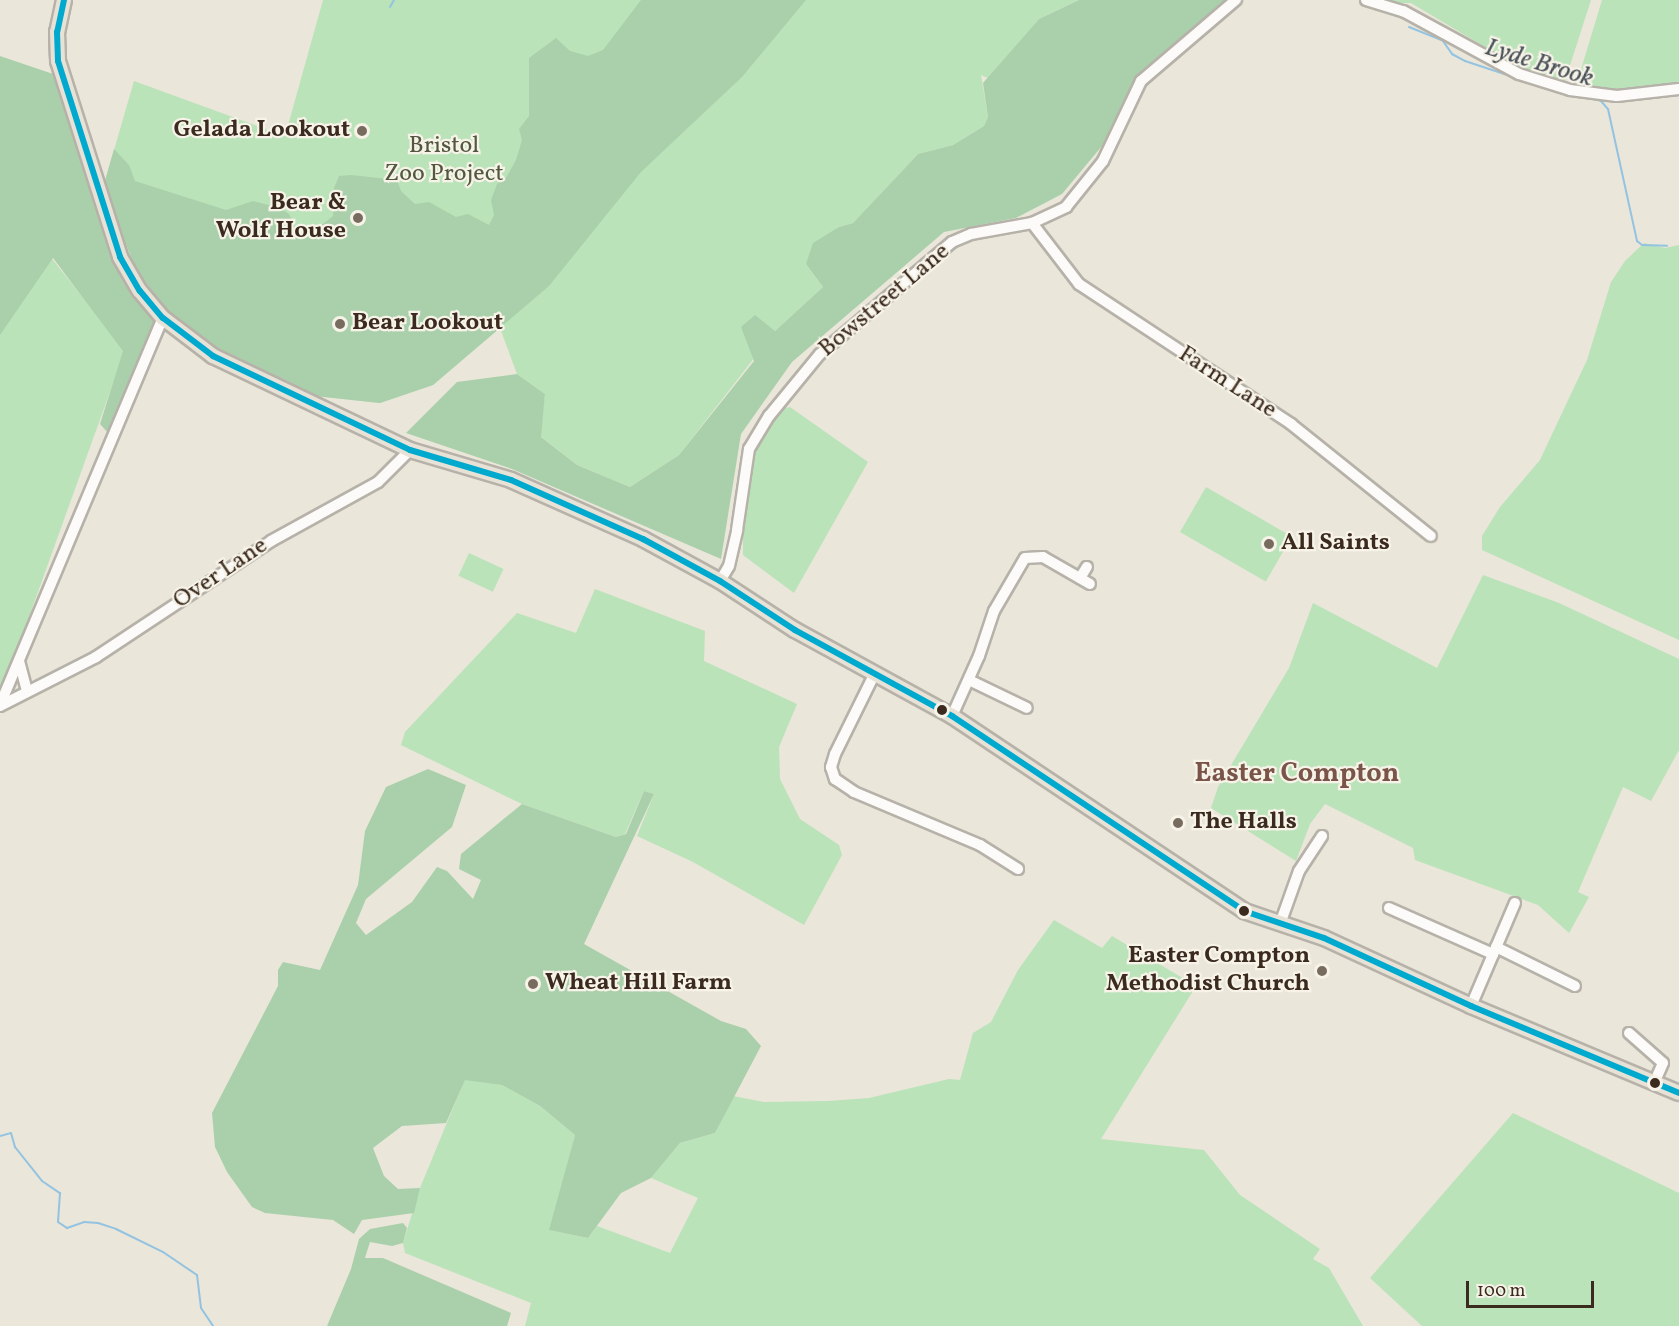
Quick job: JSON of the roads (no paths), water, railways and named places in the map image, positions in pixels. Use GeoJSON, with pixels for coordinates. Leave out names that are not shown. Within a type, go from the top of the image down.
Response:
{"type":"FeatureCollection","features":[{"type":"Feature","properties":{"kind":"main road"},"geometry":{"type":"LineString","coordinates":[[64,0],[57,32],[58,61],[78,116],[94,184],[120,257],[140,291],[163,318],[213,356],[410,450],[511,480],[643,539],[720,581],[795,630],[952,716],[1222,898],[1280,924],[1338,944],[1471,1006],[1679,1093]]}},
{"type":"Feature","properties":{"kind":"street","name":"Bowstreet Lane"},"geometry":{"type":"LineString","coordinates":[[720,581],[729,566],[737,530],[749,449],[770,416],[820,354],[952,242],[971,234],[1032,223],[1059,212],[1080,194],[1103,162],[1141,81],[1236,0]]}},
{"type":"Feature","properties":{"kind":"street"},"geometry":{"type":"LineString","coordinates":[[1366,0],[1403,11],[1519,74],[1570,90],[1617,96],[1679,89]]}},
{"type":"Feature","properties":{"kind":"street","name":"Farm Lane"},"geometry":{"type":"LineString","coordinates":[[1032,223],[1079,284],[1291,424],[1431,536]]}},
{"type":"Feature","properties":{"kind":"street","name":"Over Lane"},"geometry":{"type":"LineString","coordinates":[[0,706],[163,318]]}},
{"type":"Feature","properties":{"kind":"street","name":"Over Lane"},"geometry":{"type":"LineString","coordinates":[[0,706],[96,657],[271,540],[378,482],[410,450]]}},
{"type":"Feature","properties":{"kind":"street"},"geometry":{"type":"LineString","coordinates":[[952,716],[969,680],[994,611],[1024,558],[1044,557],[1085,581],[1087,567]]}},
{"type":"Feature","properties":{"kind":"street"},"geometry":{"type":"LineString","coordinates":[[19,660],[27,692]]}},
{"type":"Feature","properties":{"kind":"street"},"geometry":{"type":"LineString","coordinates":[[875,673],[835,754],[831,767],[835,779],[848,789],[981,845],[1018,869]]}},
{"type":"Feature","properties":{"kind":"street"},"geometry":{"type":"LineString","coordinates":[[969,680],[1027,708]]}},
{"type":"Feature","properties":{"kind":"street"},"geometry":{"type":"LineString","coordinates":[[1280,924],[1299,871],[1322,836]]}},
{"type":"Feature","properties":{"kind":"street"},"geometry":{"type":"LineString","coordinates":[[1471,1006],[1515,903]]}},
{"type":"Feature","properties":{"kind":"street"},"geometry":{"type":"LineString","coordinates":[[1389,908],[1495,950],[1575,986]]}},
{"type":"Feature","properties":{"kind":"street"},"geometry":{"type":"LineString","coordinates":[[1553,989],[1558,978]]}},
{"type":"Feature","properties":{"kind":"street"},"geometry":{"type":"LineString","coordinates":[[1629,1033],[1663,1063],[1654,1083]]}},
{"type":"Feature","properties":{"kind":"waterway"},"geometry":{"type":"LineString","coordinates":[[390,7],[394,0]]}},
{"type":"Feature","properties":{"kind":"waterway","name":"Lyde Brook"},"geometry":{"type":"LineString","coordinates":[[1409,27],[1443,41],[1452,54],[1465,61],[1555,91]]}},
{"type":"Feature","properties":{"kind":"waterway","name":"Lyde Brook"},"geometry":{"type":"LineString","coordinates":[[1581,96],[1601,101],[1608,109],[1637,241],[1642,245],[1667,246]]}},
{"type":"Feature","properties":{"kind":"waterway"},"geometry":{"type":"LineString","coordinates":[[0,1136],[11,1133],[15,1147],[42,1181],[60,1193],[58,1222],[67,1228],[84,1222],[98,1223],[116,1229],[163,1252],[197,1275],[201,1308],[213,1326]]}},
{"type":"Feature","properties":{"kind":"place","name":"Gelada Lookout"},"geometry":{"type":"Point","coordinates":[362,131]}},
{"type":"Feature","properties":{"kind":"place","name":"Bear & Wolf House"},"geometry":{"type":"Point","coordinates":[358,218]}},
{"type":"Feature","properties":{"kind":"place","name":"Bear Lookout"},"geometry":{"type":"Point","coordinates":[340,324]}},
{"type":"Feature","properties":{"kind":"place","name":"All Saints"},"geometry":{"type":"Point","coordinates":[1269,544]}},
{"type":"Feature","properties":{"kind":"place","name":"The Halls"},"geometry":{"type":"Point","coordinates":[1178,823]}},
{"type":"Feature","properties":{"kind":"place","name":"Easter Compton Methodist Church"},"geometry":{"type":"Point","coordinates":[1322,971]}},
{"type":"Feature","properties":{"kind":"place","name":"Wheat Hill Farm"},"geometry":{"type":"Point","coordinates":[533,984]}},
{"type":"Feature","properties":{"kind":"district","name":"Easter Compton"},"geometry":{"type":"Point","coordinates":[1297,775]}},
{"type":"Feature","properties":{"kind":"park label","name":"Bristol Zoo Project"},"geometry":{"type":"Point","coordinates":[444,161]}}]}
